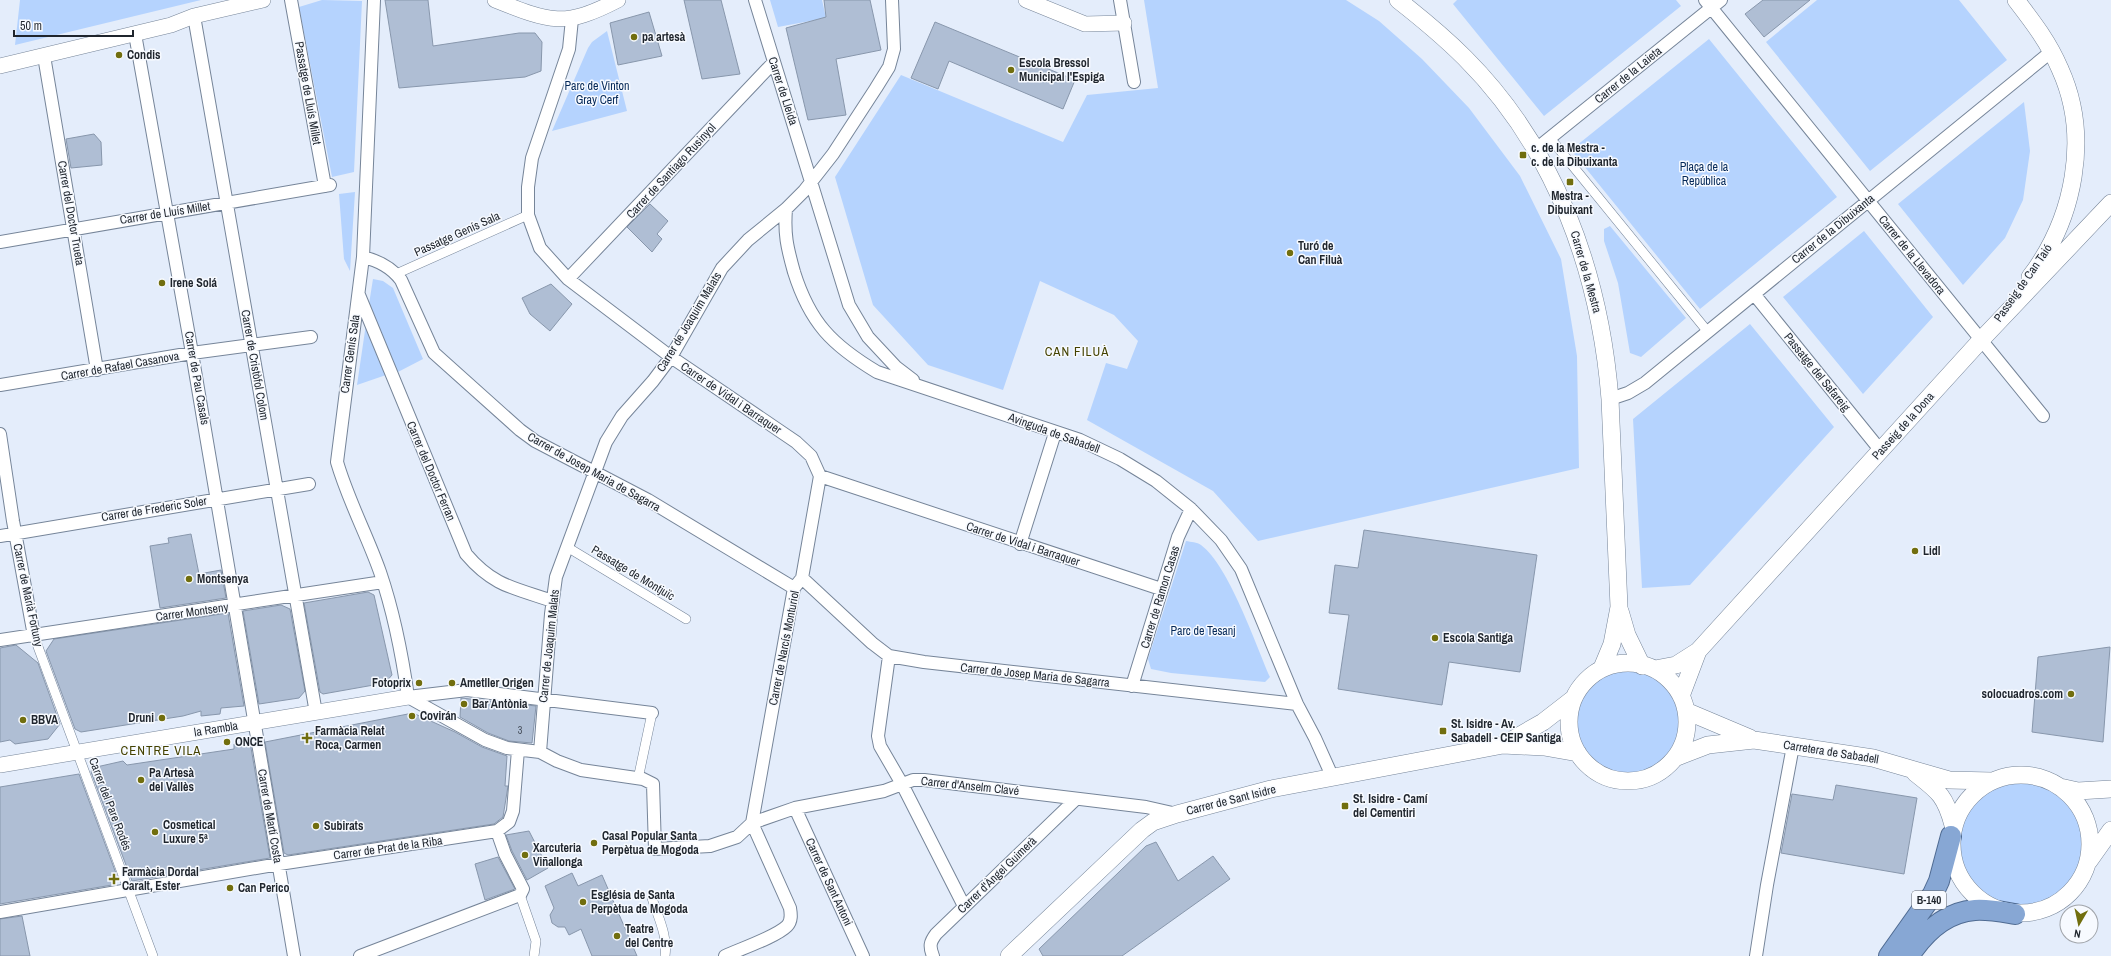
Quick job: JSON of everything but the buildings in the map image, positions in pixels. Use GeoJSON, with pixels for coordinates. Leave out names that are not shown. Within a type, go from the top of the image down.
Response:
{"type":"FeatureCollection","features":[{"type":"Feature","properties":{"kind":"highway","name":"B-140"},"geometry":{"type":"LineString","coordinates":[[1889,956],[1933,894],[1940,881],[1952,831]]}},
{"type":"Feature","properties":{"kind":"highway"},"geometry":{"type":"LineString","coordinates":[[1909,956],[1921,939],[1936,925],[1960,912],[1976,910],[2015,914]]}},
{"type":"Feature","properties":{"kind":"main road","name":"Carrer de la Mestra"},"geometry":{"type":"LineString","coordinates":[[1398,0],[1465,58],[1502,101],[1535,150],[1561,198],[1584,254],[1600,318],[1610,399],[1619,607],[1612,644],[1602,668]]}},
{"type":"Feature","properties":{"kind":"main road","name":"Passeig de Can Taió"},"geometry":{"type":"LineString","coordinates":[[1981,340],[2051,246],[2068,204],[2075,169],[2075,138],[2072,106],[2061,70],[2040,30],[2016,0]]}},
{"type":"Feature","properties":{"kind":"main road","name":"Passeig de la Dona"},"geometry":{"type":"LineString","coordinates":[[1649,667],[1676,665],[1698,651],[1981,340],[2111,203]]}},
{"type":"Feature","properties":{"kind":"main road","name":"Carrer de la Mestra"},"geometry":{"type":"LineString","coordinates":[[1619,607],[1627,635],[1649,667]]}},
{"type":"Feature","properties":{"kind":"main road","name":"Passeig de la Dona"},"geometry":{"type":"LineString","coordinates":[[1684,703],[1698,651]]}},
{"type":"Feature","properties":{"kind":"main road"},"geometry":{"type":"LineString","coordinates":[[1623,664],[1649,667],[1667,677],[1684,703],[1685,738],[1683,748],[1677,757],[1666,768],[1644,779],[1631,781],[1616,780],[1602,776],[1590,768],[1578,753],[1570,734],[1570,721],[1574,698],[1588,679],[1602,668],[1623,664]]}},
{"type":"Feature","properties":{"kind":"main road","name":"Carrer de Sant Isidre"},"geometry":{"type":"LineString","coordinates":[[1503,745],[1543,722],[1574,698]]}},
{"type":"Feature","properties":{"kind":"main road","name":"Carretera de Sabadell"},"geometry":{"type":"LineString","coordinates":[[1684,703],[1754,740]]}},
{"type":"Feature","properties":{"kind":"main road","name":"Carretera de Sabadell"},"geometry":{"type":"LineString","coordinates":[[1677,757],[1708,745],[1754,740],[1839,752],[1907,766],[1949,780],[1993,781]]}},
{"type":"Feature","properties":{"kind":"main road","name":"Carrer de Sant Isidre"},"geometry":{"type":"LineString","coordinates":[[1009,956],[1142,830],[1153,822],[1177,814],[1271,789],[1332,776],[1503,745],[1544,747],[1578,753]]}},
{"type":"Feature","properties":{"kind":"main road","name":"Carretera de Sabadell"},"geometry":{"type":"LineString","coordinates":[[1907,766],[1943,797],[1948,807],[1952,831]]}},
{"type":"Feature","properties":{"kind":"main road"},"geometry":{"type":"LineString","coordinates":[[2111,789],[2078,791],[2056,786],[2038,778],[2026,776],[2011,777],[1993,781],[1984,785],[1966,800],[1952,831],[1951,851],[1966,886],[1986,904],[2000,911],[2015,914],[2029,914],[2057,904],[2070,894],[2080,881],[2088,861],[2111,830]]}},
{"type":"Feature","properties":{"kind":"main road"},"geometry":{"type":"LineString","coordinates":[[2056,786],[2073,799],[2081,809],[2089,833],[2088,861]]}},
{"type":"Feature","properties":{"kind":"street"},"geometry":{"type":"LineString","coordinates":[[0,66],[171,25],[194,16],[263,0]]}},
{"type":"Feature","properties":{"kind":"street","name":"Passatge de Lluís Millet"},"geometry":{"type":"LineString","coordinates":[[291,0],[327,185]]}},
{"type":"Feature","properties":{"kind":"street","name":"Carrer Genís Sala"},"geometry":{"type":"LineString","coordinates":[[374,0],[363,257],[337,462],[342,479],[383,582],[398,634],[408,696]]}},
{"type":"Feature","properties":{"kind":"street"},"geometry":{"type":"LineString","coordinates":[[495,0],[535,16],[553,19],[572,19],[597,11],[618,0]]}},
{"type":"Feature","properties":{"kind":"street","name":"Carrer de Lleida"},"geometry":{"type":"LineString","coordinates":[[755,0],[811,182]]}},
{"type":"Feature","properties":{"kind":"street","name":"Carrer de Joaquim Malats"},"geometry":{"type":"LineString","coordinates":[[540,752],[556,577],[606,442],[622,416],[671,357],[722,268],[748,240],[786,209],[811,182],[833,154],[889,67],[895,37],[892,0]]}},
{"type":"Feature","properties":{"kind":"street"},"geometry":{"type":"LineString","coordinates":[[1026,0],[1085,24],[1124,23]]}},
{"type":"Feature","properties":{"kind":"street"},"geometry":{"type":"LineString","coordinates":[[1120,0],[1134,82]]}},
{"type":"Feature","properties":{"kind":"street","name":"Carrer de la Laieta"},"geometry":{"type":"LineString","coordinates":[[1535,150],[1708,4],[1721,0]]}},
{"type":"Feature","properties":{"kind":"street","name":"Carrer de la Llevadora"},"geometry":{"type":"LineString","coordinates":[[1708,4],[2043,416]]}},
{"type":"Feature","properties":{"kind":"street","name":"Carrer de Cristòfol Colom"},"geometry":{"type":"LineString","coordinates":[[194,16],[316,713]]}},
{"type":"Feature","properties":{"kind":"street","name":"Carrer de Vidal i Barraquer"},"geometry":{"type":"LineString","coordinates":[[572,19],[569,49],[532,158],[528,187],[528,215],[540,248],[568,279],[671,357],[796,442],[811,456],[820,476],[1020,544],[1161,589]]}},
{"type":"Feature","properties":{"kind":"street","name":"Carrer de Pau Casals"},"geometry":{"type":"LineString","coordinates":[[135,34],[192,353],[254,723]]}},
{"type":"Feature","properties":{"kind":"street","name":"Carrer de la Dibuixanta"},"geometry":{"type":"LineString","coordinates":[[1610,399],[1628,393],[1644,383],[2052,51]]}},
{"type":"Feature","properties":{"kind":"street","name":"Carrer del Doctor Trueta"},"geometry":{"type":"LineString","coordinates":[[44,56],[97,370]]}},
{"type":"Feature","properties":{"kind":"street","name":"Carrer de Santiago Rusinyol"},"geometry":{"type":"LineString","coordinates":[[568,279],[774,62]]}},
{"type":"Feature","properties":{"kind":"street"},"geometry":{"type":"LineString","coordinates":[[1550,138],[1708,332]]}},
{"type":"Feature","properties":{"kind":"street","name":"Avinguda de Sabadell"},"geometry":{"type":"LineString","coordinates":[[811,182],[849,304],[868,337],[896,367],[920,385]]}},
{"type":"Feature","properties":{"kind":"street","name":"Carrer de Lluís Millet"},"geometry":{"type":"LineString","coordinates":[[0,242],[327,185]]}},
{"type":"Feature","properties":{"kind":"street","name":"Avinguda de Sabadell"},"geometry":{"type":"LineString","coordinates":[[786,209],[784,230],[788,251],[808,308],[824,331],[850,356],[877,372],[920,385],[1055,433],[1080,440],[1120,459],[1156,481],[1190,509],[1221,540],[1241,569],[1297,704],[1315,738],[1332,776]]}},
{"type":"Feature","properties":{"kind":"street","name":"Passatge Genís Sala"},"geometry":{"type":"LineString","coordinates":[[396,274],[528,215]]}},
{"type":"Feature","properties":{"kind":"street","name":"Carrer de Josep Maria de Sagarra"},"geometry":{"type":"LineString","coordinates":[[363,257],[381,262],[396,274],[401,280],[434,353],[442,362],[520,430],[535,441],[648,500],[794,588]]}},
{"type":"Feature","properties":{"kind":"street","name":"Carrer del Doctor Ferran"},"geometry":{"type":"LineString","coordinates":[[358,294],[466,554],[490,578],[502,584],[553,600]]}},
{"type":"Feature","properties":{"kind":"street","name":"Passatge del Safareig"},"geometry":{"type":"LineString","coordinates":[[1754,294],[1881,451]]}},
{"type":"Feature","properties":{"kind":"street","name":"Carrer de Rafael Casanova"},"geometry":{"type":"LineString","coordinates":[[0,385],[192,353],[311,337]]}},
{"type":"Feature","properties":{"kind":"street"},"geometry":{"type":"LineString","coordinates":[[1020,544],[1055,433]]}},
{"type":"Feature","properties":{"kind":"street","name":"Carrer de Marià Fortuny"},"geometry":{"type":"LineString","coordinates":[[0,434],[15,532],[34,636],[76,751]]}},
{"type":"Feature","properties":{"kind":"street","name":"Carrer de Narcís Monturiol"},"geometry":{"type":"LineString","coordinates":[[752,823],[794,588],[802,578],[820,476]]}},
{"type":"Feature","properties":{"kind":"street","name":"Carrer de Frederic Soler"},"geometry":{"type":"LineString","coordinates":[[0,536],[15,532],[309,484]]}},
{"type":"Feature","properties":{"kind":"street","name":"Carrer de Ramon Casas"},"geometry":{"type":"LineString","coordinates":[[1132,686],[1178,537],[1190,509]]}},
{"type":"Feature","properties":{"kind":"street","name":"Passatge de Montjuïc"},"geometry":{"type":"LineString","coordinates":[[567,547],[686,620]]}},
{"type":"Feature","properties":{"kind":"street","name":"Carrer de Josep Maria de Sagarra"},"geometry":{"type":"LineString","coordinates":[[802,578],[872,643],[889,656],[924,662],[1297,704]]}},
{"type":"Feature","properties":{"kind":"street","name":"Carrer Montseny"},"geometry":{"type":"LineString","coordinates":[[0,640],[235,606],[383,582]]}},
{"type":"Feature","properties":{"kind":"street"},"geometry":{"type":"LineString","coordinates":[[889,656],[878,736],[880,746],[902,784],[964,906]]}},
{"type":"Feature","properties":{"kind":"street"},"geometry":{"type":"LineString","coordinates":[[467,690],[544,698],[652,713],[638,779],[581,770],[557,761],[540,752],[507,748],[485,740],[408,696],[443,691],[467,690]]}},
{"type":"Feature","properties":{"kind":"street"},"geometry":{"type":"LineString","coordinates":[[440,713],[439,699],[443,691]]}},
{"type":"Feature","properties":{"kind":"street","name":"la Rambla"},"geometry":{"type":"LineString","coordinates":[[0,765],[76,751],[316,713],[408,696]]}},
{"type":"Feature","properties":{"kind":"street","name":"Carrer de Martí Costa"},"geometry":{"type":"LineString","coordinates":[[254,723],[294,956]]}},
{"type":"Feature","properties":{"kind":"street"},"geometry":{"type":"LineString","coordinates":[[1756,956],[1767,885],[1793,746]]}},
{"type":"Feature","properties":{"kind":"street"},"geometry":{"type":"LineString","coordinates":[[360,956],[520,895],[523,889],[505,854],[497,831],[509,822],[513,811],[518,750]]}},
{"type":"Feature","properties":{"kind":"street","name":"Carrer del Pare Rodés"},"geometry":{"type":"LineString","coordinates":[[76,751],[130,889],[153,956]]}},
{"type":"Feature","properties":{"kind":"street","name":"Carrer d'Anselm Clavé"},"geometry":{"type":"LineString","coordinates":[[638,779],[653,784],[655,849],[710,846],[737,836],[752,823],[796,808],[884,791],[913,780],[924,780],[1146,807],[1177,814]]}},
{"type":"Feature","properties":{"kind":"street","name":"Carrer d'Àngel Guimerà"},"geometry":{"type":"LineString","coordinates":[[933,956],[930,946],[931,940],[964,906],[1076,799]]}},
{"type":"Feature","properties":{"kind":"street","name":"Carrer de Sant Antoni"},"geometry":{"type":"LineString","coordinates":[[796,808],[863,956]]}},
{"type":"Feature","properties":{"kind":"street"},"geometry":{"type":"LineString","coordinates":[[725,956],[777,932],[788,925],[791,918],[790,908],[752,823]]}},
{"type":"Feature","properties":{"kind":"street","name":"Carrer de Prat de la Riba"},"geometry":{"type":"LineString","coordinates":[[0,912],[279,864],[497,831]]}},
{"type":"Feature","properties":{"kind":"street"},"geometry":{"type":"LineString","coordinates":[[520,895],[536,941],[534,956]]}},
{"type":"Feature","properties":{"kind":"street"},"geometry":{"type":"LineString","coordinates":[[652,898],[665,937],[667,946],[665,956]]}},
{"type":"Feature","properties":{"kind":"green space"},"geometry":{"type":"Polygon","coordinates":[[[20,0],[201,0],[15,45],[20,0]]]}},
{"type":"Feature","properties":{"kind":"green space"},"geometry":{"type":"Polygon","coordinates":[[[322,0],[362,1],[354,172],[332,177],[299,7],[322,0]]]}},
{"type":"Feature","properties":{"kind":"green space"},"geometry":{"type":"Polygon","coordinates":[[[770,0],[822,0],[826,18],[778,27],[770,0]]]}},
{"type":"Feature","properties":{"kind":"green space"},"geometry":{"type":"Polygon","coordinates":[[[1144,0],[1346,0],[1379,21],[1422,59],[1469,108],[1520,176],[1561,259],[1577,356],[1579,468],[1258,541],[1213,491],[1087,420],[1106,363],[1127,369],[1138,341],[1114,315],[1040,281],[1003,390],[928,365],[873,305],[835,177],[901,75],[1063,142],[1087,95],[1158,88],[1144,0]]]}},
{"type":"Feature","properties":{"kind":"green space"},"geometry":{"type":"Polygon","coordinates":[[[1457,0],[1676,0],[1681,6],[1544,116],[1453,4],[1457,0]]]}},
{"type":"Feature","properties":{"kind":"green space"},"geometry":{"type":"Polygon","coordinates":[[[1817,0],[1959,0],[2007,60],[1870,171],[1766,42],[1817,0]]]}},
{"type":"Feature","properties":{"kind":"green space","name":"Parc de Vinton Gray Cerf"},"geometry":{"type":"Polygon","coordinates":[[[607,31],[627,111],[552,131],[588,48],[592,42],[607,31]]]}},
{"type":"Feature","properties":{"kind":"green space","name":"Plaça de la República"},"geometry":{"type":"Polygon","coordinates":[[[1709,39],[1837,197],[1700,309],[1571,150],[1709,39]]]}},
{"type":"Feature","properties":{"kind":"green space"},"geometry":{"type":"Polygon","coordinates":[[[2024,102],[2030,151],[2023,200],[2005,238],[1963,285],[1898,204],[2024,102]]]}},
{"type":"Feature","properties":{"kind":"green space"},"geometry":{"type":"Polygon","coordinates":[[[355,192],[350,271],[344,259],[339,194],[355,192]]]}},
{"type":"Feature","properties":{"kind":"green space"},"geometry":{"type":"Polygon","coordinates":[[[1610,226],[1686,318],[1641,357],[1630,353],[1618,283],[1604,241],[1604,229],[1610,226]]]}},
{"type":"Feature","properties":{"kind":"green space"},"geometry":{"type":"Polygon","coordinates":[[[1864,231],[1933,317],[1863,394],[1783,297],[1864,231]]]}},
{"type":"Feature","properties":{"kind":"green space"},"geometry":{"type":"Polygon","coordinates":[[[373,279],[383,281],[393,288],[423,359],[396,373],[369,304],[373,279]]]}},
{"type":"Feature","properties":{"kind":"green space"},"geometry":{"type":"Polygon","coordinates":[[[366,324],[386,375],[357,385],[366,324]]]}},
{"type":"Feature","properties":{"kind":"green space"},"geometry":{"type":"Polygon","coordinates":[[[1750,324],[1834,427],[1690,585],[1642,588],[1633,419],[1750,324]]]}},
{"type":"Feature","properties":{"kind":"green space","name":"Parc de Tesanj"},"geometry":{"type":"Polygon","coordinates":[[[1186,541],[1201,545],[1211,555],[1231,587],[1270,677],[1265,682],[1171,673],[1151,669],[1148,659],[1186,541]]]}},
{"type":"Feature","properties":{"kind":"green space"},"geometry":{"type":"Polygon","coordinates":[[[1628,663],[1639,664],[1650,668],[1661,673],[1670,680],[1677,689],[1682,700],[1686,711],[1686,733],[1682,744],[1677,755],[1670,764],[1661,771],[1650,776],[1639,780],[1628,781],[1617,780],[1606,776],[1595,771],[1586,764],[1579,755],[1574,744],[1570,733],[1569,722],[1570,711],[1574,700],[1579,689],[1586,680],[1595,673],[1606,668],[1617,664],[1628,663]]]}},
{"type":"Feature","properties":{"kind":"green space"},"geometry":{"type":"Polygon","coordinates":[[[2014,775],[2028,775],[2054,783],[2070,795],[2082,811],[2085,818],[2089,831],[2089,857],[2085,870],[2082,877],[2070,893],[2054,905],[2047,908],[2028,913],[2014,913],[1988,905],[1972,893],[1960,877],[1957,870],[1952,851],[1952,837],[1960,811],[1972,795],[1988,783],[1995,780],[2014,775]]]}},
{"type":"Feature","properties":{"kind":"place","name":"pa artesà"},"geometry":{"type":"Point","coordinates":[634,37]}},
{"type":"Feature","properties":{"kind":"place","name":"Condis"},"geometry":{"type":"Point","coordinates":[119,55]}},
{"type":"Feature","properties":{"kind":"place","name":"Escola Bressol Municipal l'Espiga"},"geometry":{"type":"Point","coordinates":[1011,70]}},
{"type":"Feature","properties":{"kind":"place","name":"c. de la Mestra - c. de la Dibuixanta"},"geometry":{"type":"Point","coordinates":[1523,155]}},
{"type":"Feature","properties":{"kind":"place","name":"Mestra - Dibuixant"},"geometry":{"type":"Point","coordinates":[1570,182]}},
{"type":"Feature","properties":{"kind":"place","name":"Turó de Can Filuà"},"geometry":{"type":"Point","coordinates":[1290,253]}},
{"type":"Feature","properties":{"kind":"place","name":"Irene Solá"},"geometry":{"type":"Point","coordinates":[162,283]}},
{"type":"Feature","properties":{"kind":"place","name":"Lidl"},"geometry":{"type":"Point","coordinates":[1915,551]}},
{"type":"Feature","properties":{"kind":"place","name":"Montsenya"},"geometry":{"type":"Point","coordinates":[189,579]}},
{"type":"Feature","properties":{"kind":"place","name":"Escola Santiga"},"geometry":{"type":"Point","coordinates":[1435,638]}},
{"type":"Feature","properties":{"kind":"place","name":"Fotoprix"},"geometry":{"type":"Point","coordinates":[419,683]}},
{"type":"Feature","properties":{"kind":"place","name":"Ametller Origen"},"geometry":{"type":"Point","coordinates":[452,683]}},
{"type":"Feature","properties":{"kind":"place","name":"solocuadros.com"},"geometry":{"type":"Point","coordinates":[2071,694]}},
{"type":"Feature","properties":{"kind":"place","name":"Bar Antònia"},"geometry":{"type":"Point","coordinates":[464,704]}},
{"type":"Feature","properties":{"kind":"place","name":"Covirán"},"geometry":{"type":"Point","coordinates":[412,716]}},
{"type":"Feature","properties":{"kind":"place","name":"Druni"},"geometry":{"type":"Point","coordinates":[162,718]}},
{"type":"Feature","properties":{"kind":"place","name":"BBVA"},"geometry":{"type":"Point","coordinates":[23,720]}},
{"type":"Feature","properties":{"kind":"place","name":"St. Isidre - Av. Sabadell - CEIP Santiga"},"geometry":{"type":"Point","coordinates":[1443,731]}},
{"type":"Feature","properties":{"kind":"place","name":"Farmàcia Relat Roca, Carmen"},"geometry":{"type":"Point","coordinates":[307,738]}},
{"type":"Feature","properties":{"kind":"place","name":"ONCE"},"geometry":{"type":"Point","coordinates":[227,742]}},
{"type":"Feature","properties":{"kind":"place","name":"Pa Artesà del Vallès"},"geometry":{"type":"Point","coordinates":[141,780]}},
{"type":"Feature","properties":{"kind":"place","name":"St. Isidre - Camí del Cementiri"},"geometry":{"type":"Point","coordinates":[1345,806]}},
{"type":"Feature","properties":{"kind":"place","name":"Subirats"},"geometry":{"type":"Point","coordinates":[316,826]}},
{"type":"Feature","properties":{"kind":"place","name":"Cosmetical Luxure 5ª"},"geometry":{"type":"Point","coordinates":[155,832]}},
{"type":"Feature","properties":{"kind":"place","name":"Casal Popular Santa Perpètua de Mogoda"},"geometry":{"type":"Point","coordinates":[594,843]}},
{"type":"Feature","properties":{"kind":"place","name":"Xarcuteria Viñallonga"},"geometry":{"type":"Point","coordinates":[525,855]}},
{"type":"Feature","properties":{"kind":"place","name":"Farmàcia Dordal Caralt, Ester"},"geometry":{"type":"Point","coordinates":[114,879]}},
{"type":"Feature","properties":{"kind":"place","name":"Can Perico"},"geometry":{"type":"Point","coordinates":[230,888]}},
{"type":"Feature","properties":{"kind":"place","name":"Església de Santa Perpètua de Mogoda"},"geometry":{"type":"Point","coordinates":[583,902]}},
{"type":"Feature","properties":{"kind":"place","name":"Teatre del Centre"},"geometry":{"type":"Point","coordinates":[617,936]}},
{"type":"Feature","properties":{"kind":"district","name":"CAN FILUÀ"},"geometry":{"type":"Point","coordinates":[1077,351]}},
{"type":"Feature","properties":{"kind":"district","name":"CENTRE VILA"},"geometry":{"type":"Point","coordinates":[161,750]}}]}
